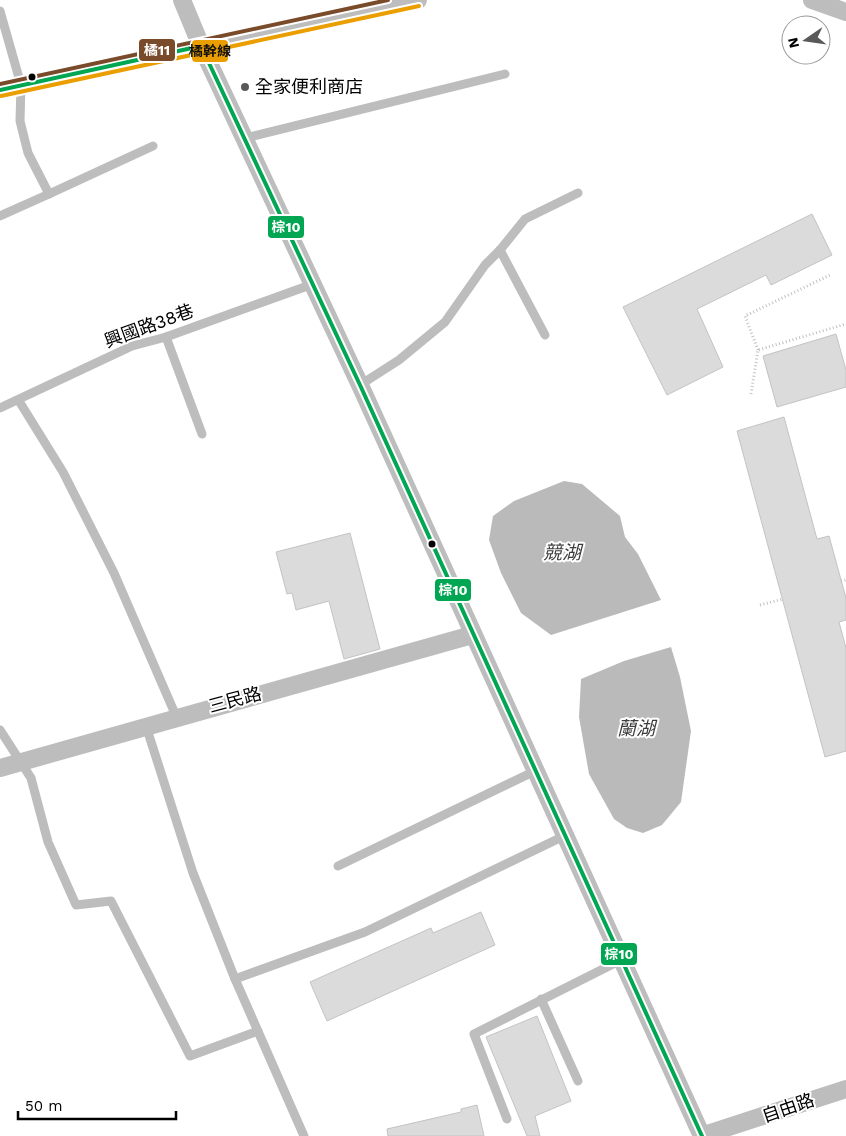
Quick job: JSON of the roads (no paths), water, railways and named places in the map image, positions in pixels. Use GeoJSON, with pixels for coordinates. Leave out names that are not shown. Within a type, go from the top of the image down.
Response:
{"type":"FeatureCollection","features":[{"type":"Feature","properties":{"kind":"street"},"geometry":{"type":"LineString","coordinates":[[182,0],[201,46],[360,385],[472,635],[702,1136]]}},
{"type":"Feature","properties":{"kind":"street"},"geometry":{"type":"LineString","coordinates":[[0,90],[418,0]]}},
{"type":"Feature","properties":{"kind":"street"},"geometry":{"type":"LineString","coordinates":[[812,0],[846,12]]}},
{"type":"Feature","properties":{"kind":"street","name":"三民路"},"geometry":{"type":"LineString","coordinates":[[0,768],[176,716],[472,635]]}},
{"type":"Feature","properties":{"kind":"street","name":"自由路"},"geometry":{"type":"LineString","coordinates":[[702,1136],[846,1088]]}},
{"type":"Feature","properties":{"kind":"lane"},"geometry":{"type":"LineString","coordinates":[[0,11],[21,85],[20,122],[28,153],[49,194]]}},
{"type":"Feature","properties":{"kind":"lane"},"geometry":{"type":"LineString","coordinates":[[245,138],[505,74]]}},
{"type":"Feature","properties":{"kind":"lane"},"geometry":{"type":"LineString","coordinates":[[0,216],[154,146]]}},
{"type":"Feature","properties":{"kind":"lane"},"geometry":{"type":"LineString","coordinates":[[360,385],[399,360],[445,322],[485,265],[526,219],[578,193]]}},
{"type":"Feature","properties":{"kind":"lane"},"geometry":{"type":"LineString","coordinates":[[500,250],[545,336]]}},
{"type":"Feature","properties":{"kind":"lane","name":"興國路38巷"},"geometry":{"type":"LineString","coordinates":[[0,408],[19,401],[132,346],[166,337],[313,284]]}},
{"type":"Feature","properties":{"kind":"lane"},"geometry":{"type":"LineString","coordinates":[[166,337],[202,434]]}},
{"type":"Feature","properties":{"kind":"lane"},"geometry":{"type":"LineString","coordinates":[[19,401],[63,472],[114,573],[176,716]]}},
{"type":"Feature","properties":{"kind":"lane"},"geometry":{"type":"LineString","coordinates":[[146,726],[193,873],[235,979],[304,1136]]}},
{"type":"Feature","properties":{"kind":"lane"},"geometry":{"type":"LineString","coordinates":[[0,730],[31,778],[48,842],[76,905],[112,901],[190,1056],[258,1031]]}},
{"type":"Feature","properties":{"kind":"lane"},"geometry":{"type":"LineString","coordinates":[[338,866],[535,771]]}},
{"type":"Feature","properties":{"kind":"lane"},"geometry":{"type":"LineString","coordinates":[[235,979],[365,932],[564,836]]}},
{"type":"Feature","properties":{"kind":"lane"},"geometry":{"type":"LineString","coordinates":[[507,1119],[474,1034],[622,959]]}},
{"type":"Feature","properties":{"kind":"lane"},"geometry":{"type":"LineString","coordinates":[[541,1000],[578,1081]]}},
{"type":"Feature","properties":{"kind":"water","name":"競湖"},"geometry":{"type":"Polygon","coordinates":[[[564,481],[582,484],[620,516],[625,537],[638,554],[661,600],[551,635],[521,613],[501,573],[489,540],[493,516],[514,501],[564,481]]]}},
{"type":"Feature","properties":{"kind":"water","name":"蘭湖"},"geometry":{"type":"Polygon","coordinates":[[[671,647],[680,677],[691,731],[681,802],[662,825],[643,833],[627,828],[614,819],[589,774],[579,717],[581,679],[624,661],[671,647]]]}},
{"type":"Feature","properties":{"kind":"place","name":"全家便利商店"},"geometry":{"type":"Point","coordinates":[245,87]}}]}
